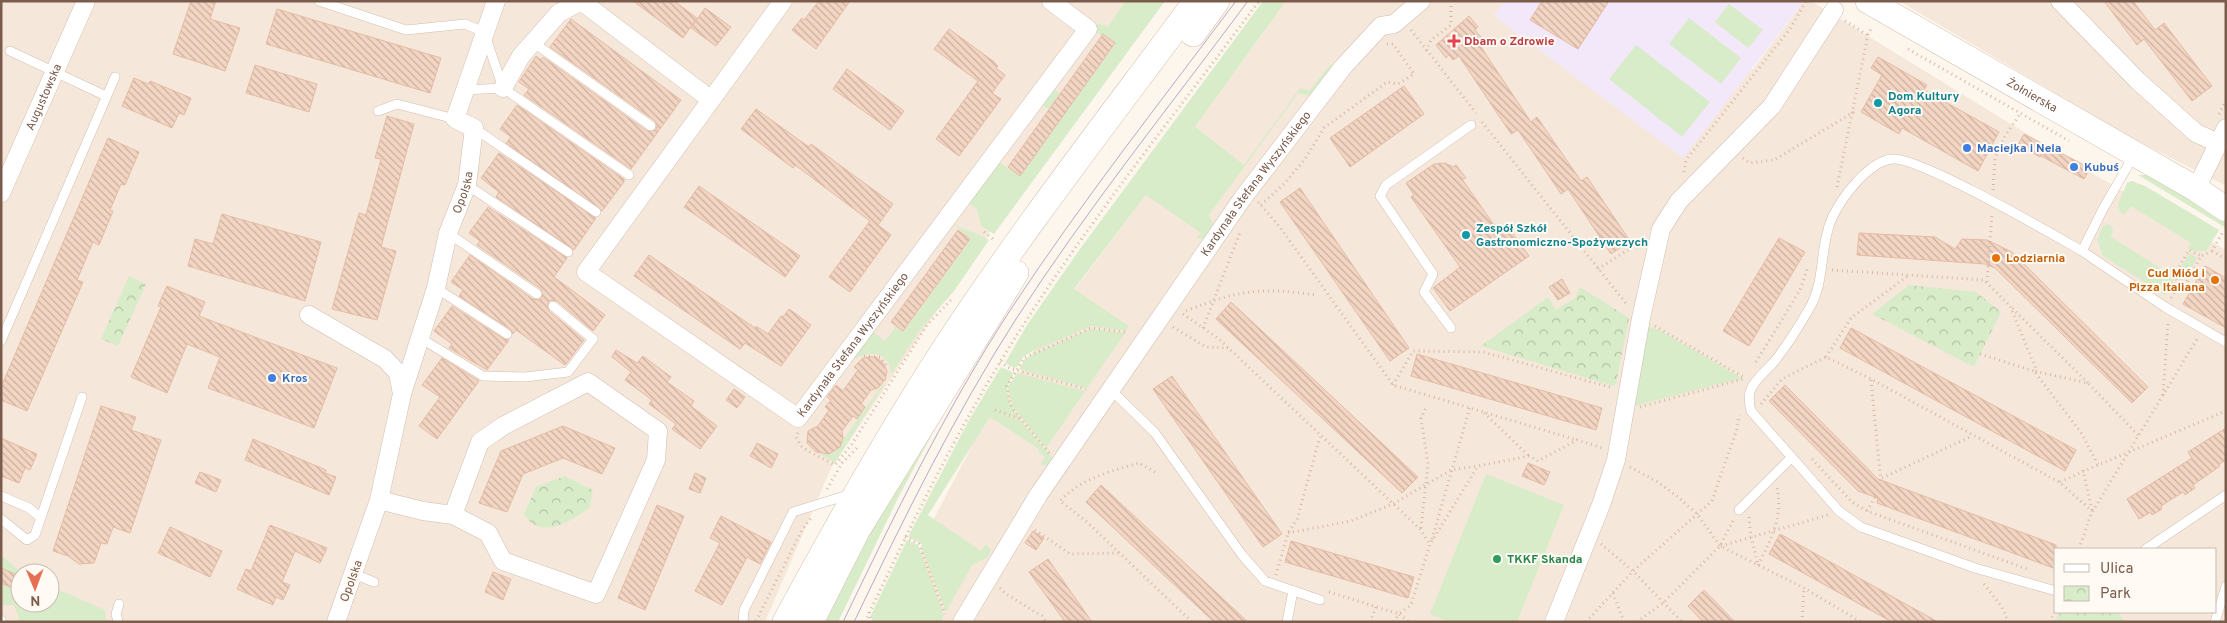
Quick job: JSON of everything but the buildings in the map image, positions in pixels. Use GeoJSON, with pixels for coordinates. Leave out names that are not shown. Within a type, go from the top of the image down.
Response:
{"type":"FeatureCollection","features":[{"type":"Feature","properties":{"kind":"main road"},"geometry":{"type":"LineString","coordinates":[[785,622],[856,492],[936,361],[984,290],[1196,1]]}},
{"type":"Feature","properties":{"kind":"main road"},"geometry":{"type":"LineString","coordinates":[[811,622],[858,531],[996,304],[1034,248],[1216,1]]}},
{"type":"Feature","properties":{"kind":"main road","name":"Żołnierska"},"geometry":{"type":"LineString","coordinates":[[1868,1],[2134,155],[2196,189],[2226,202]]}},
{"type":"Feature","properties":{"kind":"main road","name":"Żołnierska"},"geometry":{"type":"LineString","coordinates":[[2196,189],[2225,219]]}},
{"type":"Feature","properties":{"kind":"street","name":"Augustowska"},"geometry":{"type":"LineString","coordinates":[[1,193],[86,1]]}},
{"type":"Feature","properties":{"kind":"street"},"geometry":{"type":"LineString","coordinates":[[474,128],[455,118],[496,1]]}},
{"type":"Feature","properties":{"kind":"street"},"geometry":{"type":"LineString","coordinates":[[503,88],[522,56],[559,13],[581,1],[710,99]]}},
{"type":"Feature","properties":{"kind":"street","name":"Kardynała Stefana Wyszyńskiego"},"geometry":{"type":"LineString","coordinates":[[782,1],[586,272],[798,418],[1088,29],[1051,1]]}},
{"type":"Feature","properties":{"kind":"street","name":"Kardynała Stefana Wyszyńskiego"},"geometry":{"type":"LineString","coordinates":[[962,622],[1039,494],[1213,238],[1343,67],[1382,26],[1394,24],[1421,1]]}},
{"type":"Feature","properties":{"kind":"street"},"geometry":{"type":"LineString","coordinates":[[2060,1],[2159,101],[2196,133],[2222,135],[2196,189]]}},
{"type":"Feature","properties":{"kind":"street"},"geometry":{"type":"LineString","coordinates":[[1554,622],[1590,534],[1617,457],[1641,320],[1661,229],[1678,202],[1772,106],[1833,11]]}},
{"type":"Feature","properties":{"kind":"street","name":"Opolska"},"geometry":{"type":"LineString","coordinates":[[336,622],[379,500],[402,394],[436,288],[448,233],[467,184],[474,128]]}},
{"type":"Feature","properties":{"kind":"street","name":"Opolska"},"geometry":{"type":"LineString","coordinates":[[309,315],[385,359],[398,373],[402,394]]}},
{"type":"Feature","properties":{"kind":"street"},"geometry":{"type":"LineString","coordinates":[[379,500],[423,511],[453,515],[488,533],[502,561],[596,594],[656,460],[658,431],[588,382],[502,426],[480,442],[453,515]]}},
{"type":"Feature","properties":{"kind":"lane"},"geometry":{"type":"LineString","coordinates":[[319,1],[406,30],[465,24],[484,32],[503,88],[628,175]]}},
{"type":"Feature","properties":{"kind":"lane"},"geometry":{"type":"LineString","coordinates":[[534,42],[651,126]]}},
{"type":"Feature","properties":{"kind":"lane"},"geometry":{"type":"LineString","coordinates":[[10,52],[106,96]]}},
{"type":"Feature","properties":{"kind":"lane"},"geometry":{"type":"LineString","coordinates":[[1,341],[115,77]]}},
{"type":"Feature","properties":{"kind":"lane"},"geometry":{"type":"LineString","coordinates":[[465,90],[503,88]]}},
{"type":"Feature","properties":{"kind":"lane"},"geometry":{"type":"LineString","coordinates":[[378,111],[397,104],[455,118]]}},
{"type":"Feature","properties":{"kind":"lane"},"geometry":{"type":"LineString","coordinates":[[1451,328],[1424,292],[1433,274],[1380,196],[1386,185],[1471,125]]}},
{"type":"Feature","properties":{"kind":"lane"},"geometry":{"type":"LineString","coordinates":[[474,128],[596,212]]}},
{"type":"Feature","properties":{"kind":"lane"},"geometry":{"type":"LineString","coordinates":[[2082,251],[2103,209],[2134,155]]}},
{"type":"Feature","properties":{"kind":"lane"},"geometry":{"type":"LineString","coordinates":[[2054,591],[1975,568],[1881,536],[1861,527],[1839,511],[1751,411],[1748,402],[1751,390],[1757,380],[1774,363],[1814,302],[1819,285],[1824,246],[1832,218],[1868,169],[1892,159],[1909,160],[1983,197],[2082,251],[2165,307],[2226,342]]}},
{"type":"Feature","properties":{"kind":"lane"},"geometry":{"type":"LineString","coordinates":[[467,184],[568,252]]}},
{"type":"Feature","properties":{"kind":"lane"},"geometry":{"type":"LineString","coordinates":[[448,233],[537,294]]}},
{"type":"Feature","properties":{"kind":"lane"},"geometry":{"type":"LineString","coordinates":[[436,288],[508,334]]}},
{"type":"Feature","properties":{"kind":"lane"},"geometry":{"type":"LineString","coordinates":[[420,338],[483,376],[525,377],[568,372],[592,339],[553,306]]}},
{"type":"Feature","properties":{"kind":"lane"},"geometry":{"type":"LineString","coordinates":[[1110,389],[1156,433],[1242,555],[1265,581],[1292,592],[1320,600]]}},
{"type":"Feature","properties":{"kind":"lane"},"geometry":{"type":"LineString","coordinates":[[1,520],[27,540],[35,535],[82,397]]}},
{"type":"Feature","properties":{"kind":"lane"},"geometry":{"type":"LineString","coordinates":[[1738,510],[1792,457]]}},
{"type":"Feature","properties":{"kind":"lane"},"geometry":{"type":"LineString","coordinates":[[743,622],[744,610],[793,512],[856,492]]}},
{"type":"Feature","properties":{"kind":"lane"},"geometry":{"type":"LineString","coordinates":[[2147,548],[2226,495]]}},
{"type":"Feature","properties":{"kind":"lane"},"geometry":{"type":"LineString","coordinates":[[1,496],[28,508],[41,518]]}},
{"type":"Feature","properties":{"kind":"lane"},"geometry":{"type":"LineString","coordinates":[[354,574],[374,582]]}},
{"type":"Feature","properties":{"kind":"lane"},"geometry":{"type":"LineString","coordinates":[[2215,622],[2226,586]]}},
{"type":"Feature","properties":{"kind":"lane"},"geometry":{"type":"LineString","coordinates":[[1287,622],[1292,592]]}},
{"type":"Feature","properties":{"kind":"lane"},"geometry":{"type":"LineString","coordinates":[[118,622],[116,614],[119,604]]}},
{"type":"Feature","properties":{"kind":"path"},"geometry":{"type":"LineString","coordinates":[[864,622],[953,443],[1000,362],[1072,253],[1259,1]]}},
{"type":"Feature","properties":{"kind":"path"},"geometry":{"type":"LineString","coordinates":[[1426,51],[1431,40],[1451,25],[1451,1]]}},
{"type":"Feature","properties":{"kind":"path"},"geometry":{"type":"LineString","coordinates":[[1678,202],[1686,160],[1790,28],[1806,1]]}},
{"type":"Feature","properties":{"kind":"path"},"geometry":{"type":"LineString","coordinates":[[1833,11],[1868,35]]}},
{"type":"Feature","properties":{"kind":"path"},"geometry":{"type":"LineString","coordinates":[[1411,25],[1411,32],[1598,269],[1641,320],[1746,378]]}},
{"type":"Feature","properties":{"kind":"path"},"geometry":{"type":"LineString","coordinates":[[1836,196],[1868,35],[1872,26]]}},
{"type":"Feature","properties":{"kind":"path"},"geometry":{"type":"LineString","coordinates":[[1261,205],[1284,184],[1305,159],[1324,128],[1387,82],[1398,84],[1414,74]]}},
{"type":"Feature","properties":{"kind":"path"},"geometry":{"type":"LineString","coordinates":[[1750,163],[1774,160],[1854,111]]}},
{"type":"Feature","properties":{"kind":"path"},"geometry":{"type":"LineString","coordinates":[[1257,200],[1279,226],[1393,384],[1577,440],[1617,457],[1656,481],[1697,514],[1720,546],[1804,588],[1861,622]]}},
{"type":"Feature","properties":{"kind":"path"},"geometry":{"type":"LineString","coordinates":[[2162,396],[2168,322],[2160,316],[2178,286],[2187,282],[2201,256],[2212,251],[2225,219]]}},
{"type":"Feature","properties":{"kind":"path"},"geometry":{"type":"LineString","coordinates":[[1203,328],[1242,225]]}},
{"type":"Feature","properties":{"kind":"path"},"geometry":{"type":"LineString","coordinates":[[1598,269],[1661,229]]}},
{"type":"Feature","properties":{"kind":"path"},"geometry":{"type":"LineString","coordinates":[[984,232],[994,240]]}},
{"type":"Feature","properties":{"kind":"path"},"geometry":{"type":"LineString","coordinates":[[990,246],[998,234]]}},
{"type":"Feature","properties":{"kind":"path"},"geometry":{"type":"LineString","coordinates":[[2178,286],[2175,274],[2189,250],[2201,256]]}},
{"type":"Feature","properties":{"kind":"path"},"geometry":{"type":"LineString","coordinates":[[2212,251],[2226,260]]}},
{"type":"Feature","properties":{"kind":"path"},"geometry":{"type":"LineString","coordinates":[[1744,387],[1746,378],[1800,290],[1810,262]]}},
{"type":"Feature","properties":{"kind":"path"},"geometry":{"type":"LineString","coordinates":[[1843,271],[1984,280],[2138,435]]}},
{"type":"Feature","properties":{"kind":"path"},"geometry":{"type":"LineString","coordinates":[[1760,406],[1782,379],[1826,357],[1851,318],[1909,275]]}},
{"type":"Feature","properties":{"kind":"path"},"geometry":{"type":"LineString","coordinates":[[1183,312],[1245,291],[1270,290],[1317,295]]}},
{"type":"Feature","properties":{"kind":"path"},"geometry":{"type":"LineString","coordinates":[[801,430],[796,437],[801,446],[835,466],[852,444],[928,325],[956,294]]}},
{"type":"Feature","properties":{"kind":"path"},"geometry":{"type":"LineString","coordinates":[[1181,305],[1183,312],[1228,348],[1320,437],[1420,529],[1430,544]]}},
{"type":"Feature","properties":{"kind":"path"},"geometry":{"type":"LineString","coordinates":[[2010,306],[2035,367],[2034,371],[2082,434],[2098,465]]}},
{"type":"Feature","properties":{"kind":"path"},"geometry":{"type":"LineString","coordinates":[[1165,327],[1174,327],[1206,347],[1228,348]]}},
{"type":"Feature","properties":{"kind":"path"},"geometry":{"type":"LineString","coordinates":[[1053,458],[1012,408],[1007,386],[1024,358],[1031,354],[1091,328],[1125,332]]}},
{"type":"Feature","properties":{"kind":"path"},"geometry":{"type":"LineString","coordinates":[[2079,548],[2092,511],[2203,330]]}},
{"type":"Feature","properties":{"kind":"path"},"geometry":{"type":"LineString","coordinates":[[1393,384],[1413,351],[1483,352],[1628,392]]}},
{"type":"Feature","properties":{"kind":"path"},"geometry":{"type":"LineString","coordinates":[[1980,354],[2034,371],[2088,383]]}},
{"type":"Feature","properties":{"kind":"path"},"geometry":{"type":"LineString","coordinates":[[857,359],[875,355],[883,360],[888,368]]}},
{"type":"Feature","properties":{"kind":"path"},"geometry":{"type":"LineString","coordinates":[[1826,357],[1871,379],[2059,482],[2092,511]]}},
{"type":"Feature","properties":{"kind":"path"},"geometry":{"type":"LineString","coordinates":[[1000,362],[1017,370],[1086,389]]}},
{"type":"Feature","properties":{"kind":"path"},"geometry":{"type":"LineString","coordinates":[[1625,411],[1746,378]]}},
{"type":"Feature","properties":{"kind":"path"},"geometry":{"type":"LineString","coordinates":[[1871,379],[1881,483]]}},
{"type":"Feature","properties":{"kind":"path"},"geometry":{"type":"LineString","coordinates":[[1420,529],[1428,464],[1421,418],[1426,406]]}},
{"type":"Feature","properties":{"kind":"path"},"geometry":{"type":"LineString","coordinates":[[1394,622],[1399,614],[1411,605],[1470,407]]}},
{"type":"Feature","properties":{"kind":"path"},"geometry":{"type":"LineString","coordinates":[[995,410],[1021,420]]}},
{"type":"Feature","properties":{"kind":"path"},"geometry":{"type":"LineString","coordinates":[[2059,482],[2226,411]]}},
{"type":"Feature","properties":{"kind":"path"},"geometry":{"type":"LineString","coordinates":[[1483,412],[1529,456],[1538,461],[1577,440]]}},
{"type":"Feature","properties":{"kind":"path"},"geometry":{"type":"LineString","coordinates":[[1586,622],[1633,571],[1712,501],[1737,430],[1740,412]]}},
{"type":"Feature","properties":{"kind":"path"},"geometry":{"type":"LineString","coordinates":[[1882,478],[1972,436]]}},
{"type":"Feature","properties":{"kind":"path"},"geometry":{"type":"LineString","coordinates":[[1276,576],[1288,534],[1297,519],[1320,437]]}},
{"type":"Feature","properties":{"kind":"path"},"geometry":{"type":"LineString","coordinates":[[1806,454],[1852,502],[1867,511],[2029,569]]}},
{"type":"Feature","properties":{"kind":"path"},"geometry":{"type":"LineString","coordinates":[[1288,534],[1351,521],[1393,504],[1451,470],[1529,456]]}},
{"type":"Feature","properties":{"kind":"path"},"geometry":{"type":"LineString","coordinates":[[1155,472],[1139,462],[1104,474],[1071,490],[1060,501],[1120,553],[1192,622]]}},
{"type":"Feature","properties":{"kind":"path"},"geometry":{"type":"LineString","coordinates":[[1430,544],[1478,466]]}},
{"type":"Feature","properties":{"kind":"path"},"geometry":{"type":"LineString","coordinates":[[2084,470],[2092,511]]}},
{"type":"Feature","properties":{"kind":"path"},"geometry":{"type":"LineString","coordinates":[[1758,565],[1776,531],[1780,500],[1774,475]]}},
{"type":"Feature","properties":{"kind":"path"},"geometry":{"type":"LineString","coordinates":[[1867,511],[1875,497]]}},
{"type":"Feature","properties":{"kind":"path"},"geometry":{"type":"LineString","coordinates":[[1748,501],[1750,538],[1758,565]]}},
{"type":"Feature","properties":{"kind":"path"},"geometry":{"type":"LineString","coordinates":[[1720,546],[1839,511],[1852,502]]}},
{"type":"Feature","properties":{"kind":"path"},"geometry":{"type":"LineString","coordinates":[[1637,622],[1663,603],[1720,546],[1738,510]]}},
{"type":"Feature","properties":{"kind":"path"},"geometry":{"type":"LineString","coordinates":[[1031,527],[1070,554],[1120,553]]}},
{"type":"Feature","properties":{"kind":"path"},"geometry":{"type":"LineString","coordinates":[[1590,534],[1633,571],[1682,622]]}},
{"type":"Feature","properties":{"kind":"path"},"geometry":{"type":"LineString","coordinates":[[905,537],[918,544],[945,614]]}},
{"type":"Feature","properties":{"kind":"path"},"geometry":{"type":"LineString","coordinates":[[1975,568],[1980,579],[2002,607],[2008,622]]}},
{"type":"Feature","properties":{"kind":"path"},"geometry":{"type":"LineString","coordinates":[[1270,574],[1285,578]]}},
{"type":"Feature","properties":{"kind":"path"},"geometry":{"type":"LineString","coordinates":[[996,582],[1006,594],[1042,616],[1046,622]]}},
{"type":"Feature","properties":{"kind":"path"},"geometry":{"type":"LineString","coordinates":[[1802,622],[1804,588]]}},
{"type":"Feature","properties":{"kind":"path"},"geometry":{"type":"LineString","coordinates":[[1321,590],[1399,614],[1409,622]]}},
{"type":"Feature","properties":{"kind":"path"},"geometry":{"type":"LineString","coordinates":[[1613,593],[1624,622]]}},
{"type":"Feature","properties":{"kind":"path"},"geometry":{"type":"LineString","coordinates":[[1370,622],[1376,607]]}},
{"type":"Feature","properties":{"kind":"path"},"geometry":{"type":"LineString","coordinates":[[869,612],[871,622]]}},
{"type":"Feature","properties":{"kind":"shaded area"},"geometry":{"type":"Polygon","coordinates":[[[1,1],[1150,1],[1003,212],[831,468],[765,622],[1,622],[1,1]]]}},
{"type":"Feature","properties":{"kind":"shaded area"},"geometry":{"type":"Polygon","coordinates":[[[1286,1],[1505,1],[1494,16],[1753,69],[1804,1],[1811,1],[2074,163],[2226,250],[2225,622],[890,622],[908,584],[932,522],[975,440],[1074,290],[1146,195],[1286,1]]]}},
{"type":"Feature","properties":{"kind":"shaded area"},"geometry":{"type":"Polygon","coordinates":[[[1505,1],[1804,1],[1683,158],[1494,16],[1505,1]]]}},
{"type":"Feature","properties":{"kind":"shaded area"},"geometry":{"type":"Polygon","coordinates":[[[1899,1],[2226,1],[2226,186],[2132,138],[1899,1]]]}},
{"type":"Feature","properties":{"kind":"green space"},"geometry":{"type":"Polygon","coordinates":[[[1125,1],[1165,1],[994,234],[981,226],[977,209],[969,203],[999,162],[1020,176],[1062,118],[1040,104],[1052,88],[1073,102],[1115,44],[1096,32],[1095,26],[1099,23],[1108,27],[1125,1]]]}},
{"type":"Feature","properties":{"kind":"green space"},"geometry":{"type":"Polygon","coordinates":[[[1263,1],[1286,1],[1195,127],[1244,165],[1300,88],[1309,91],[1330,65],[1328,62],[1331,65],[1331,69],[1310,96],[1298,93],[1209,215],[1213,224],[1204,239],[1197,238],[1201,233],[1146,195],[1074,289],[1129,326],[1126,331],[1091,326],[1031,352],[1023,357],[1017,367],[1014,368],[1005,363],[1027,325],[1080,249],[1263,1]]]}},
{"type":"Feature","properties":{"kind":"green space"},"geometry":{"type":"Polygon","coordinates":[[[1729,4],[1763,30],[1748,48],[1715,22],[1729,4]]]}},
{"type":"Feature","properties":{"kind":"green space"},"geometry":{"type":"Polygon","coordinates":[[[1689,18],[1741,58],[1721,84],[1669,44],[1689,18]]]}},
{"type":"Feature","properties":{"kind":"green space"},"geometry":{"type":"Polygon","coordinates":[[[1636,45],[1710,102],[1682,137],[1609,79],[1636,45]]]}},
{"type":"Feature","properties":{"kind":"green space"},"geometry":{"type":"Polygon","coordinates":[[[2138,175],[2148,175],[2226,219],[2226,228],[2138,175]]]}},
{"type":"Feature","properties":{"kind":"green space"},"geometry":{"type":"Polygon","coordinates":[[[2132,181],[2145,186],[2219,230],[2206,251],[2194,251],[2188,248],[2191,243],[2131,206],[2124,215],[2120,212],[2118,204],[2127,183],[2132,181]]]}},
{"type":"Feature","properties":{"kind":"green space"},"geometry":{"type":"Polygon","coordinates":[[[951,222],[989,240],[954,291],[920,330],[891,375],[890,366],[886,360],[875,354],[861,356],[849,364],[847,362],[871,330],[885,341],[896,326],[904,331],[971,239],[951,222]]]}},
{"type":"Feature","properties":{"kind":"green space"},"geometry":{"type":"Polygon","coordinates":[[[2109,224],[2113,229],[2111,237],[2171,275],[2174,284],[2165,295],[2103,256],[2097,240],[2103,226],[2109,224]]]}},
{"type":"Feature","properties":{"kind":"green space"},"geometry":{"type":"Polygon","coordinates":[[[2189,253],[2197,258],[2186,278],[2180,281],[2178,274],[2189,253]]]}},
{"type":"Feature","properties":{"kind":"green space"},"geometry":{"type":"Polygon","coordinates":[[[129,276],[146,284],[118,346],[101,339],[129,276]]]}},
{"type":"Feature","properties":{"kind":"green space"},"geometry":{"type":"Polygon","coordinates":[[[1909,285],[1976,292],[2001,312],[1974,367],[1872,314],[1909,285]]]}},
{"type":"Feature","properties":{"kind":"green space"},"geometry":{"type":"Polygon","coordinates":[[[1580,287],[1629,318],[1616,384],[1613,386],[1481,346],[1548,297],[1556,310],[1576,297],[1580,287]]]}},
{"type":"Feature","properties":{"kind":"green space"},"geometry":{"type":"Polygon","coordinates":[[[1646,325],[1661,331],[1742,378],[1630,407],[1646,325]]]}},
{"type":"Feature","properties":{"kind":"green space"},"geometry":{"type":"Polygon","coordinates":[[[1091,329],[1125,333],[1087,388],[1019,369],[1025,359],[1032,355],[1091,329]]]}},
{"type":"Feature","properties":{"kind":"green space"},"geometry":{"type":"Polygon","coordinates":[[[1001,367],[1012,372],[1013,375],[1007,392],[1008,398],[1020,419],[994,410],[1021,421],[1053,459],[1048,465],[1040,465],[1045,457],[1038,451],[1039,449],[990,417],[928,515],[981,551],[986,544],[991,550],[988,557],[972,565],[946,612],[921,547],[922,544],[908,537],[968,422],[1001,367]]]}},
{"type":"Feature","properties":{"kind":"green space"},"geometry":{"type":"Polygon","coordinates":[[[1017,373],[1085,391],[1047,447],[1053,457],[1013,407],[1008,387],[1017,373]]]}},
{"type":"Feature","properties":{"kind":"green space"},"geometry":{"type":"Polygon","coordinates":[[[883,384],[835,463],[810,448],[822,454],[834,452],[883,384]]]}},
{"type":"Feature","properties":{"kind":"green space"},"geometry":{"type":"Polygon","coordinates":[[[952,397],[898,498],[838,622],[821,622],[850,564],[952,397]]]}},
{"type":"Feature","properties":{"kind":"green space","name":"TKKF Skanda"},"geometry":{"type":"Polygon","coordinates":[[[1486,474],[1564,505],[1517,622],[1450,622],[1430,614],[1486,474]]]}},
{"type":"Feature","properties":{"kind":"green space"},"geometry":{"type":"Polygon","coordinates":[[[565,476],[593,490],[590,507],[574,518],[556,526],[547,528],[531,522],[524,514],[536,487],[565,476]]]}},
{"type":"Feature","properties":{"kind":"green space"},"geometry":{"type":"Polygon","coordinates":[[[907,540],[918,545],[944,615],[941,622],[872,622],[871,615],[907,540]]]}},
{"type":"Feature","properties":{"kind":"green space"},"geometry":{"type":"Polygon","coordinates":[[[1,555],[10,563],[10,605],[1,605],[1,555]]]}},
{"type":"Feature","properties":{"kind":"green space"},"geometry":{"type":"Polygon","coordinates":[[[60,590],[105,610],[106,622],[20,622],[17,613],[60,613],[60,590]]]}},
{"type":"Feature","properties":{"kind":"green space"},"geometry":{"type":"Polygon","coordinates":[[[2059,613],[2119,613],[2125,622],[2054,622],[2059,613]]]}},
{"type":"Feature","properties":{"kind":"tram line"},"geometry":{"type":"LineString","coordinates":[[843,622],[901,503],[942,426],[963,387],[1009,312],[1091,194],[1236,1]]}},
{"type":"Feature","properties":{"kind":"tram line"},"geometry":{"type":"LineString","coordinates":[[854,622],[951,430],[1016,319],[1100,198],[1248,1]]}},
{"type":"Feature","properties":{"kind":"place","name":"Dbam o Zdrowie"},"geometry":{"type":"Point","coordinates":[1454,41]}},
{"type":"Feature","properties":{"kind":"place","name":"Dom Kultury Agora"},"geometry":{"type":"Point","coordinates":[1878,103]}},
{"type":"Feature","properties":{"kind":"place","name":"Maciejka i Nela"},"geometry":{"type":"Point","coordinates":[1967,148]}},
{"type":"Feature","properties":{"kind":"place","name":"Kubuś"},"geometry":{"type":"Point","coordinates":[2074,167]}},
{"type":"Feature","properties":{"kind":"place","name":"Zespół Szkół Gastronomiczno-Spożywczych"},"geometry":{"type":"Point","coordinates":[1466,235]}},
{"type":"Feature","properties":{"kind":"place","name":"Lodziarnia"},"geometry":{"type":"Point","coordinates":[1996,258]}},
{"type":"Feature","properties":{"kind":"place","name":"Cud Miód i Pizza Italiana"},"geometry":{"type":"Point","coordinates":[2215,280]}},
{"type":"Feature","properties":{"kind":"place","name":"Kros"},"geometry":{"type":"Point","coordinates":[272,378]}},
{"type":"Feature","properties":{"kind":"place","name":"TKKF Skanda"},"geometry":{"type":"Point","coordinates":[1497,559]}}]}
